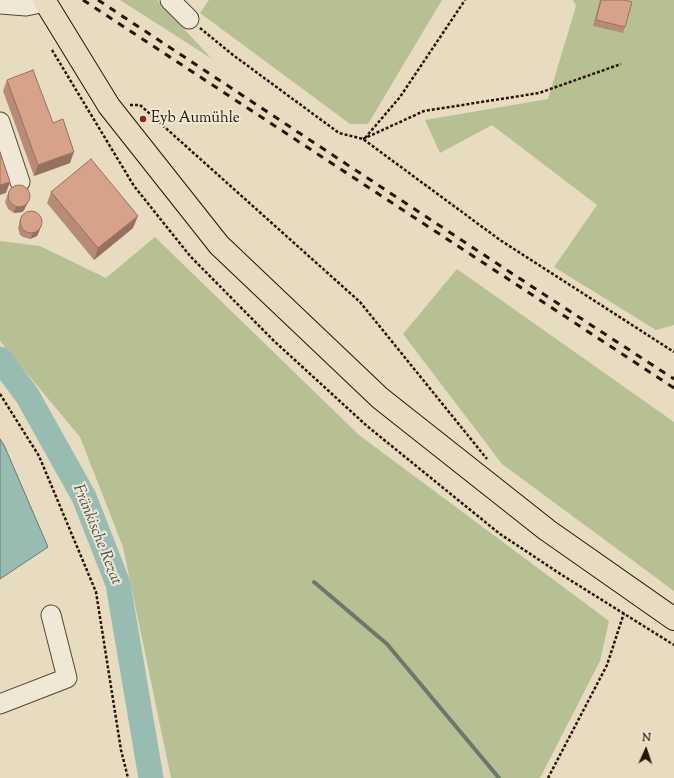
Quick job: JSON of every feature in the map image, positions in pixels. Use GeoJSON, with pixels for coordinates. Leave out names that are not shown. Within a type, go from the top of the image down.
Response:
{"type":"FeatureCollection","features":[{"type":"Feature","properties":{"kind":"main road"},"geometry":{"type":"LineString","coordinates":[[45,1],[109,106],[219,245],[380,398],[547,530],[674,619]]}},
{"type":"Feature","properties":{"kind":"street"},"geometry":{"type":"LineString","coordinates":[[170,0],[188,19]]}},
{"type":"Feature","properties":{"kind":"street"},"geometry":{"type":"LineString","coordinates":[[0,4],[26,6],[45,1]]}},
{"type":"Feature","properties":{"kind":"street"},"geometry":{"type":"LineString","coordinates":[[0,122],[20,182]]}},
{"type":"Feature","properties":{"kind":"street"},"geometry":{"type":"LineString","coordinates":[[0,704],[67,678],[51,615]]}},
{"type":"Feature","properties":{"kind":"path"},"geometry":{"type":"LineString","coordinates":[[363,139],[400,97],[465,0]]}},
{"type":"Feature","properties":{"kind":"path"},"geometry":{"type":"LineString","coordinates":[[188,19],[339,133],[363,139],[500,240],[674,352]]}},
{"type":"Feature","properties":{"kind":"path"},"geometry":{"type":"LineString","coordinates":[[363,139],[424,111],[539,93],[621,64]]}},
{"type":"Feature","properties":{"kind":"path"},"geometry":{"type":"LineString","coordinates":[[109,106],[140,105],[360,302],[488,460]]}},
{"type":"Feature","properties":{"kind":"path"},"geometry":{"type":"LineString","coordinates":[[0,394],[39,456],[96,592],[121,750],[128,778]]}},
{"type":"Feature","properties":{"kind":"path"},"geometry":{"type":"LineString","coordinates":[[548,778],[607,665],[624,613]]}},
{"type":"Feature","properties":{"kind":"green space"},"geometry":{"type":"Polygon","coordinates":[[[120,0],[157,0],[212,59],[120,0]]]}},
{"type":"Feature","properties":{"kind":"green space"},"geometry":{"type":"Polygon","coordinates":[[[209,0],[442,0],[368,124],[350,124],[200,13],[209,0]]]}},
{"type":"Feature","properties":{"kind":"green space"},"geometry":{"type":"Polygon","coordinates":[[[573,0],[674,0],[674,325],[656,330],[554,267],[597,205],[492,125],[440,153],[425,120],[548,99],[576,6],[573,0]]]}},
{"type":"Feature","properties":{"kind":"green space"},"geometry":{"type":"Polygon","coordinates":[[[155,237],[359,435],[609,621],[600,661],[540,778],[171,778],[123,547],[80,437],[0,341],[0,241],[40,246],[106,278],[155,237]]]}},
{"type":"Feature","properties":{"kind":"green space"},"geometry":{"type":"Polygon","coordinates":[[[457,269],[674,422],[674,591],[502,464],[403,334],[457,269]]]}},
{"type":"Feature","properties":{"kind":"water"},"geometry":{"type":"Polygon","coordinates":[[[0,439],[4,445],[48,547],[0,579],[0,439]]]}},
{"type":"Feature","properties":{"kind":"building"},"geometry":{"type":"Polygon","coordinates":[[[601,0],[623,0],[632,2],[625,27],[596,20],[601,0]]]}},
{"type":"Feature","properties":{"kind":"building"},"geometry":{"type":"Polygon","coordinates":[[[33,70],[53,123],[63,119],[74,152],[38,165],[7,80],[33,70]]]}},
{"type":"Feature","properties":{"kind":"building"},"geometry":{"type":"Polygon","coordinates":[[[0,152],[10,182],[0,185],[0,152]]]}},
{"type":"Feature","properties":{"kind":"building"},"geometry":{"type":"Polygon","coordinates":[[[91,159],[138,216],[98,248],[51,192],[91,159]]]}},
{"type":"Feature","properties":{"kind":"building"},"geometry":{"type":"Polygon","coordinates":[[[19,185],[27,188],[30,196],[27,204],[19,207],[11,204],[8,196],[11,188],[19,185]]]}},
{"type":"Feature","properties":{"kind":"building"},"geometry":{"type":"Polygon","coordinates":[[[31,211],[39,214],[42,222],[39,230],[31,233],[23,230],[20,222],[23,214],[31,211]]]}},
{"type":"Feature","properties":{"kind":"waterway","name":"Fränkische Rezat"},"geometry":{"type":"LineString","coordinates":[[0,359],[27,395],[84,497],[118,584],[151,778]]}},
{"type":"Feature","properties":{"kind":"waterway"},"geometry":{"type":"LineString","coordinates":[[314,582],[387,644],[499,778]]}},
{"type":"Feature","properties":{"kind":"railway"},"geometry":{"type":"LineString","coordinates":[[83,0],[674,388]]}},
{"type":"Feature","properties":{"kind":"railway"},"geometry":{"type":"LineString","coordinates":[[98,0],[674,379]]}},
{"type":"Feature","properties":{"kind":"place","name":"Eyb Aumühle"},"geometry":{"type":"Point","coordinates":[143,119]}}]}
